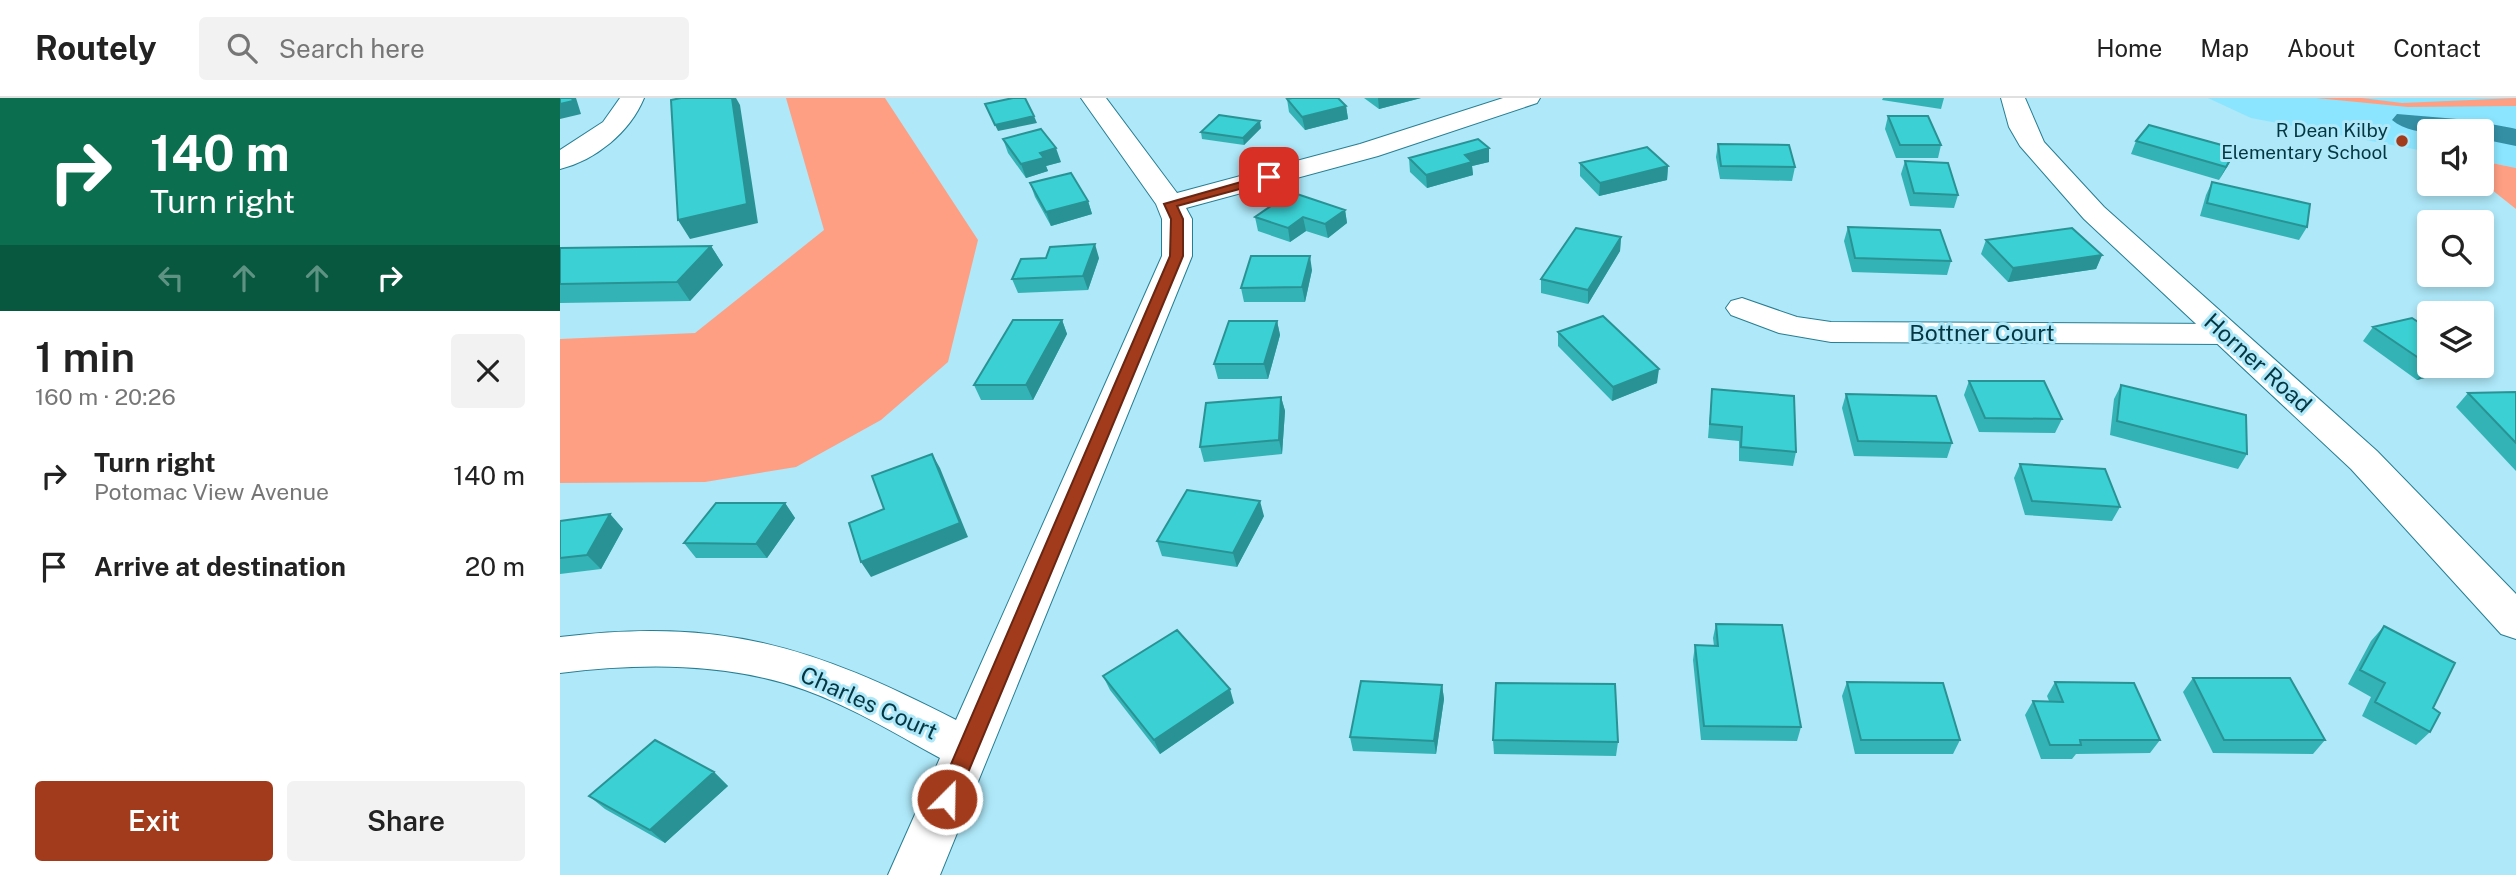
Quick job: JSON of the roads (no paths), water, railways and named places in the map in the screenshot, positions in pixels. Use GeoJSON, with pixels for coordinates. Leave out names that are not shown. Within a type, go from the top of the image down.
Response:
{"type":"FeatureCollection","features":[{"type":"Feature","properties":{"kind":"street"},"geometry":{"type":"LineString","coordinates":[[560,161],[602,136],[620,120],[632,98]]}},
{"type":"Feature","properties":{"kind":"street"},"geometry":{"type":"LineString","coordinates":[[914,875],[1177,256],[1177,219],[1170,204],[1093,98]]}},
{"type":"Feature","properties":{"kind":"street"},"geometry":{"type":"LineString","coordinates":[[1170,204],[1381,146],[1528,98]]}},
{"type":"Feature","properties":{"kind":"street","name":"Horner Road"},"geometry":{"type":"LineString","coordinates":[[2013,98],[2022,127],[2057,174],[2094,212],[2364,460],[2516,622]]}},
{"type":"Feature","properties":{"kind":"street","name":"Bottner Court"},"geometry":{"type":"LineString","coordinates":[[1742,308],[1791,326],[1831,332],[2225,334]]}},
{"type":"Feature","properties":{"kind":"street","name":"Charles Court"},"geometry":{"type":"LineString","coordinates":[[560,655],[603,648],[683,649],[757,658],[824,678],[968,749]]}},
{"type":"Feature","properties":{"kind":"place","name":"R Dean Kilby Elementary School"},"geometry":{"type":"Point","coordinates":[2402,141]}}]}
